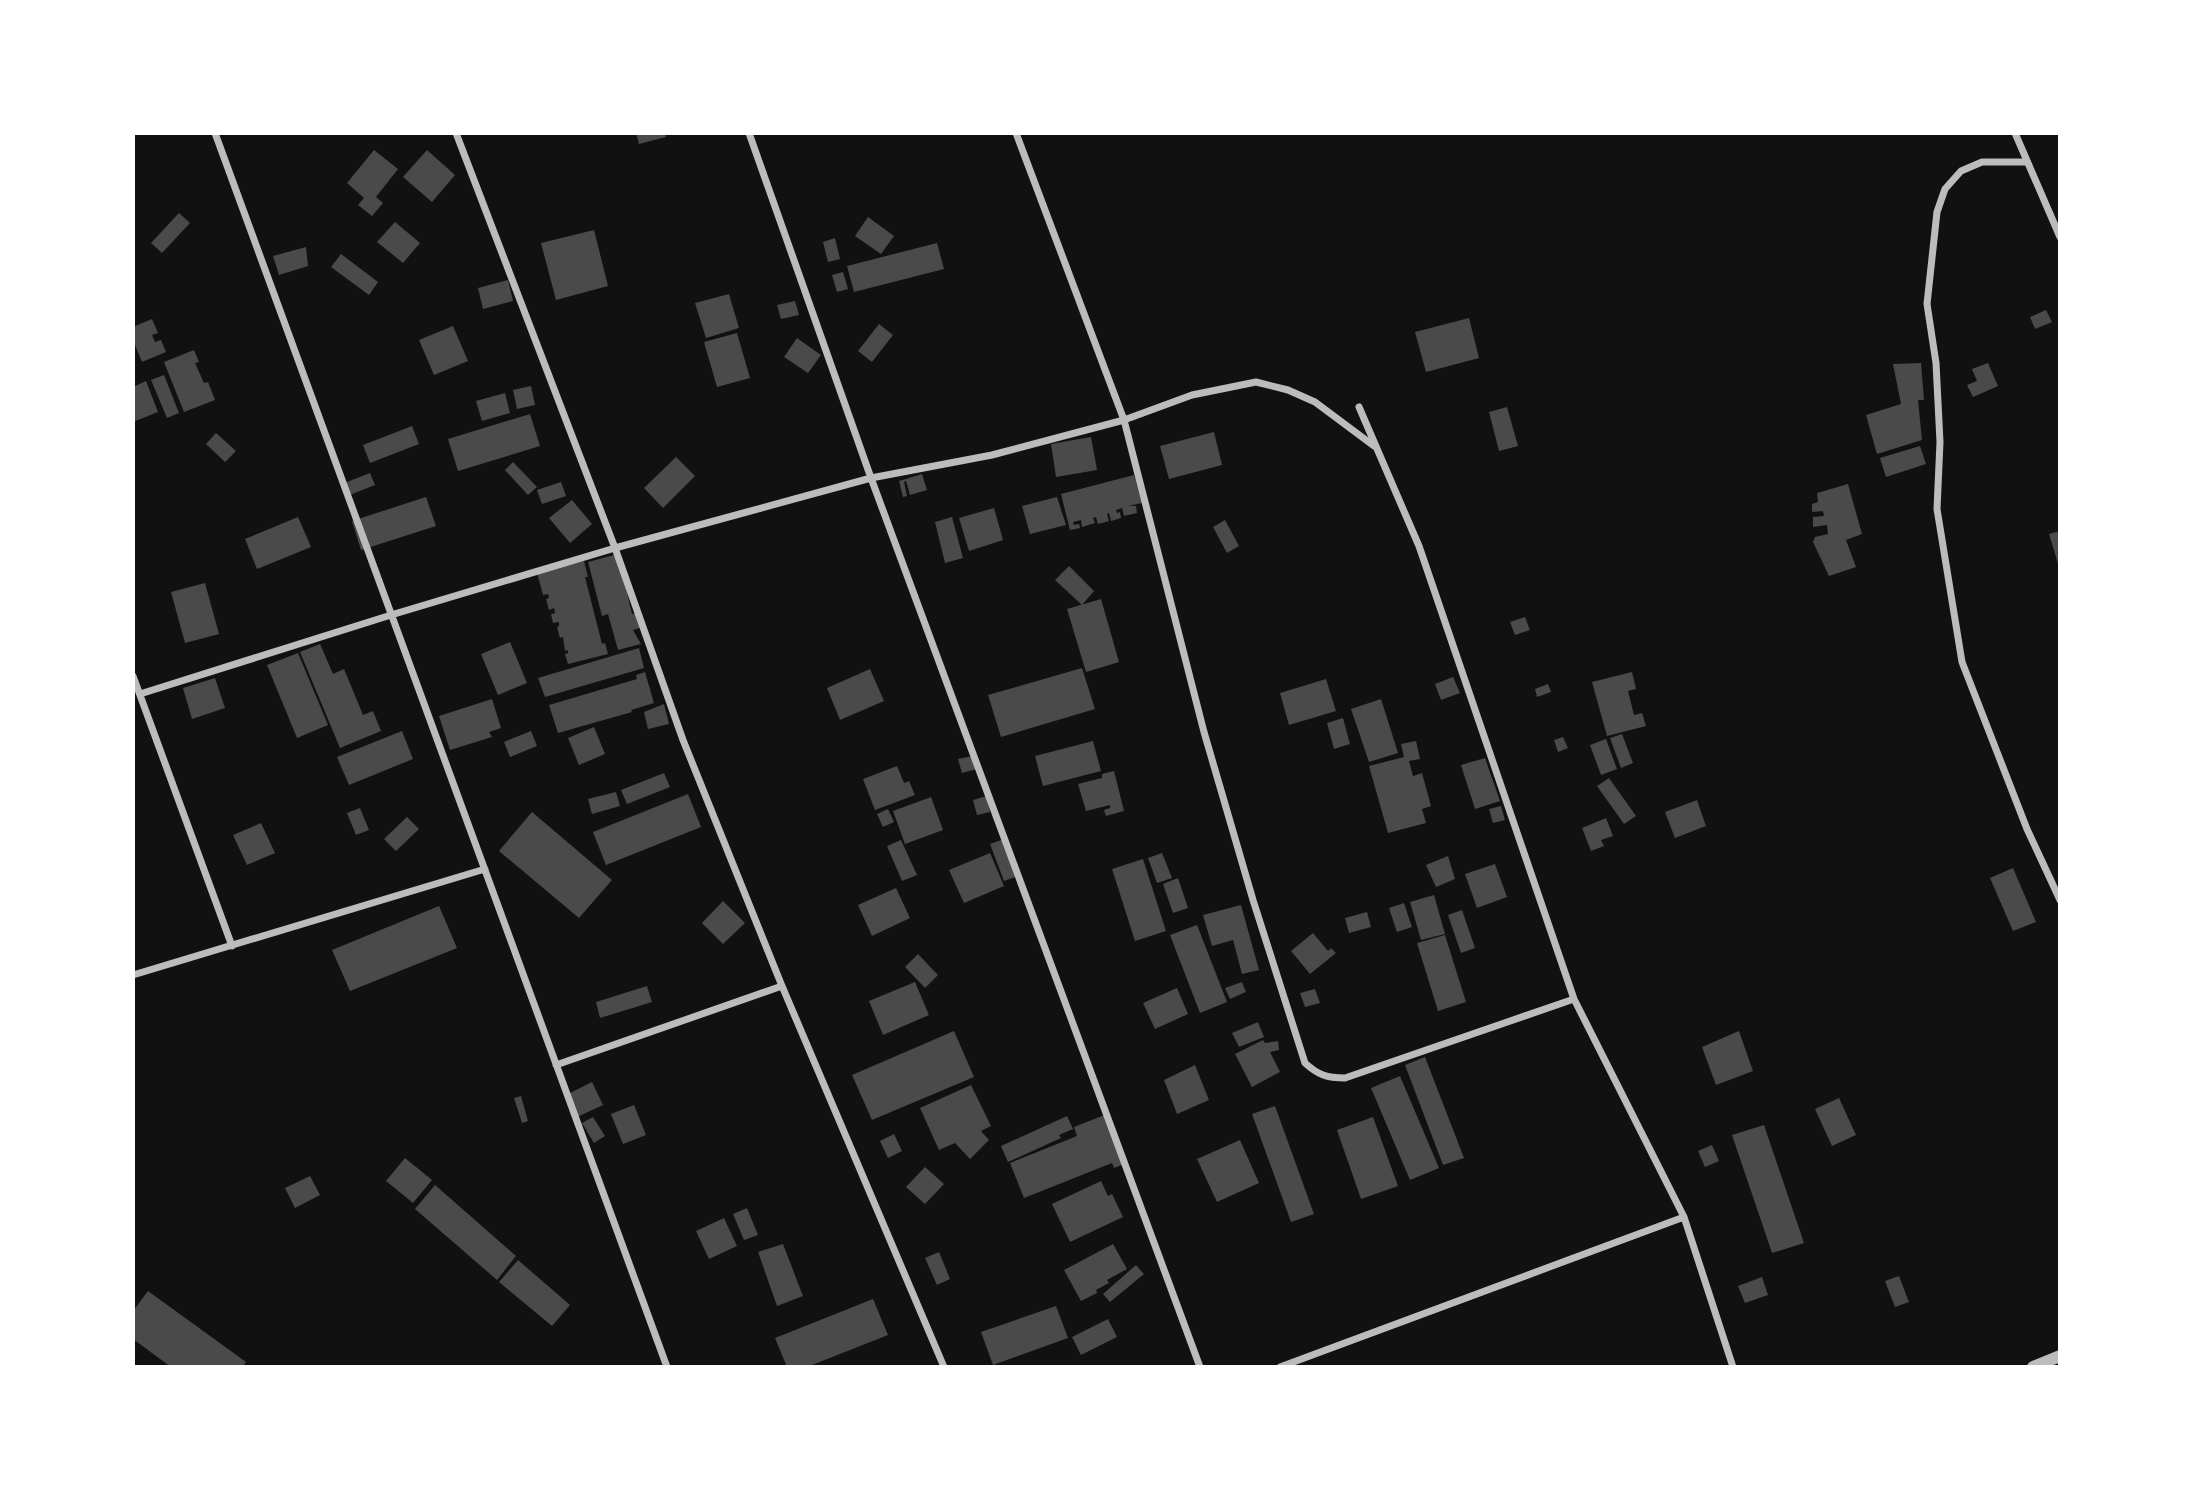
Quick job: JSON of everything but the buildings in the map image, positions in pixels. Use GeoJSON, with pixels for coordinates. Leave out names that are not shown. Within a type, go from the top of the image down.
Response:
{"type":"FeatureCollection","features":[{"type":"Feature","properties":{"kind":"street"},"geometry":{"type":"LineString","coordinates":[[215,133],[667,1367]]}},
{"type":"Feature","properties":{"kind":"street"},"geometry":{"type":"LineString","coordinates":[[456,133],[615,548],[683,740],[782,986],[944,1367]]}},
{"type":"Feature","properties":{"kind":"street"},"geometry":{"type":"LineString","coordinates":[[749,133],[871,478],[1200,1367]]}},
{"type":"Feature","properties":{"kind":"street"},"geometry":{"type":"LineString","coordinates":[[1016,133],[1124,420],[1204,732],[1253,900],[1305,1063],[1318,1074],[1328,1078],[1345,1078],[1574,999]]}},
{"type":"Feature","properties":{"kind":"street"},"geometry":{"type":"LineString","coordinates":[[2015,133],[2060,237]]}},
{"type":"Feature","properties":{"kind":"street"},"geometry":{"type":"LineString","coordinates":[[2026,162],[1982,162],[1961,171],[1945,189],[1937,212],[1927,304],[1936,363],[1940,442],[1937,509],[1962,662],[2027,829],[2060,900]]}},
{"type":"Feature","properties":{"kind":"street"},"geometry":{"type":"LineString","coordinates":[[139,694],[615,548],[871,478],[992,456],[1124,420],[1192,395],[1256,382],[1288,390],[1315,402],[1374,446]]}},
{"type":"Feature","properties":{"kind":"street"},"geometry":{"type":"LineString","coordinates":[[1359,407],[1419,546],[1574,999],[1684,1217],[1733,1367]]}},
{"type":"Feature","properties":{"kind":"street"},"geometry":{"type":"LineString","coordinates":[[133,676],[232,946]]}},
{"type":"Feature","properties":{"kind":"street"},"geometry":{"type":"LineString","coordinates":[[133,975],[485,869]]}},
{"type":"Feature","properties":{"kind":"street"},"geometry":{"type":"LineString","coordinates":[[556,1065],[782,986]]}},
{"type":"Feature","properties":{"kind":"street"},"geometry":{"type":"LineString","coordinates":[[1280,1367],[1684,1217]]}},
{"type":"Feature","properties":{"kind":"street"},"geometry":{"type":"LineString","coordinates":[[2033,1367],[2060,1356]]}}]}
